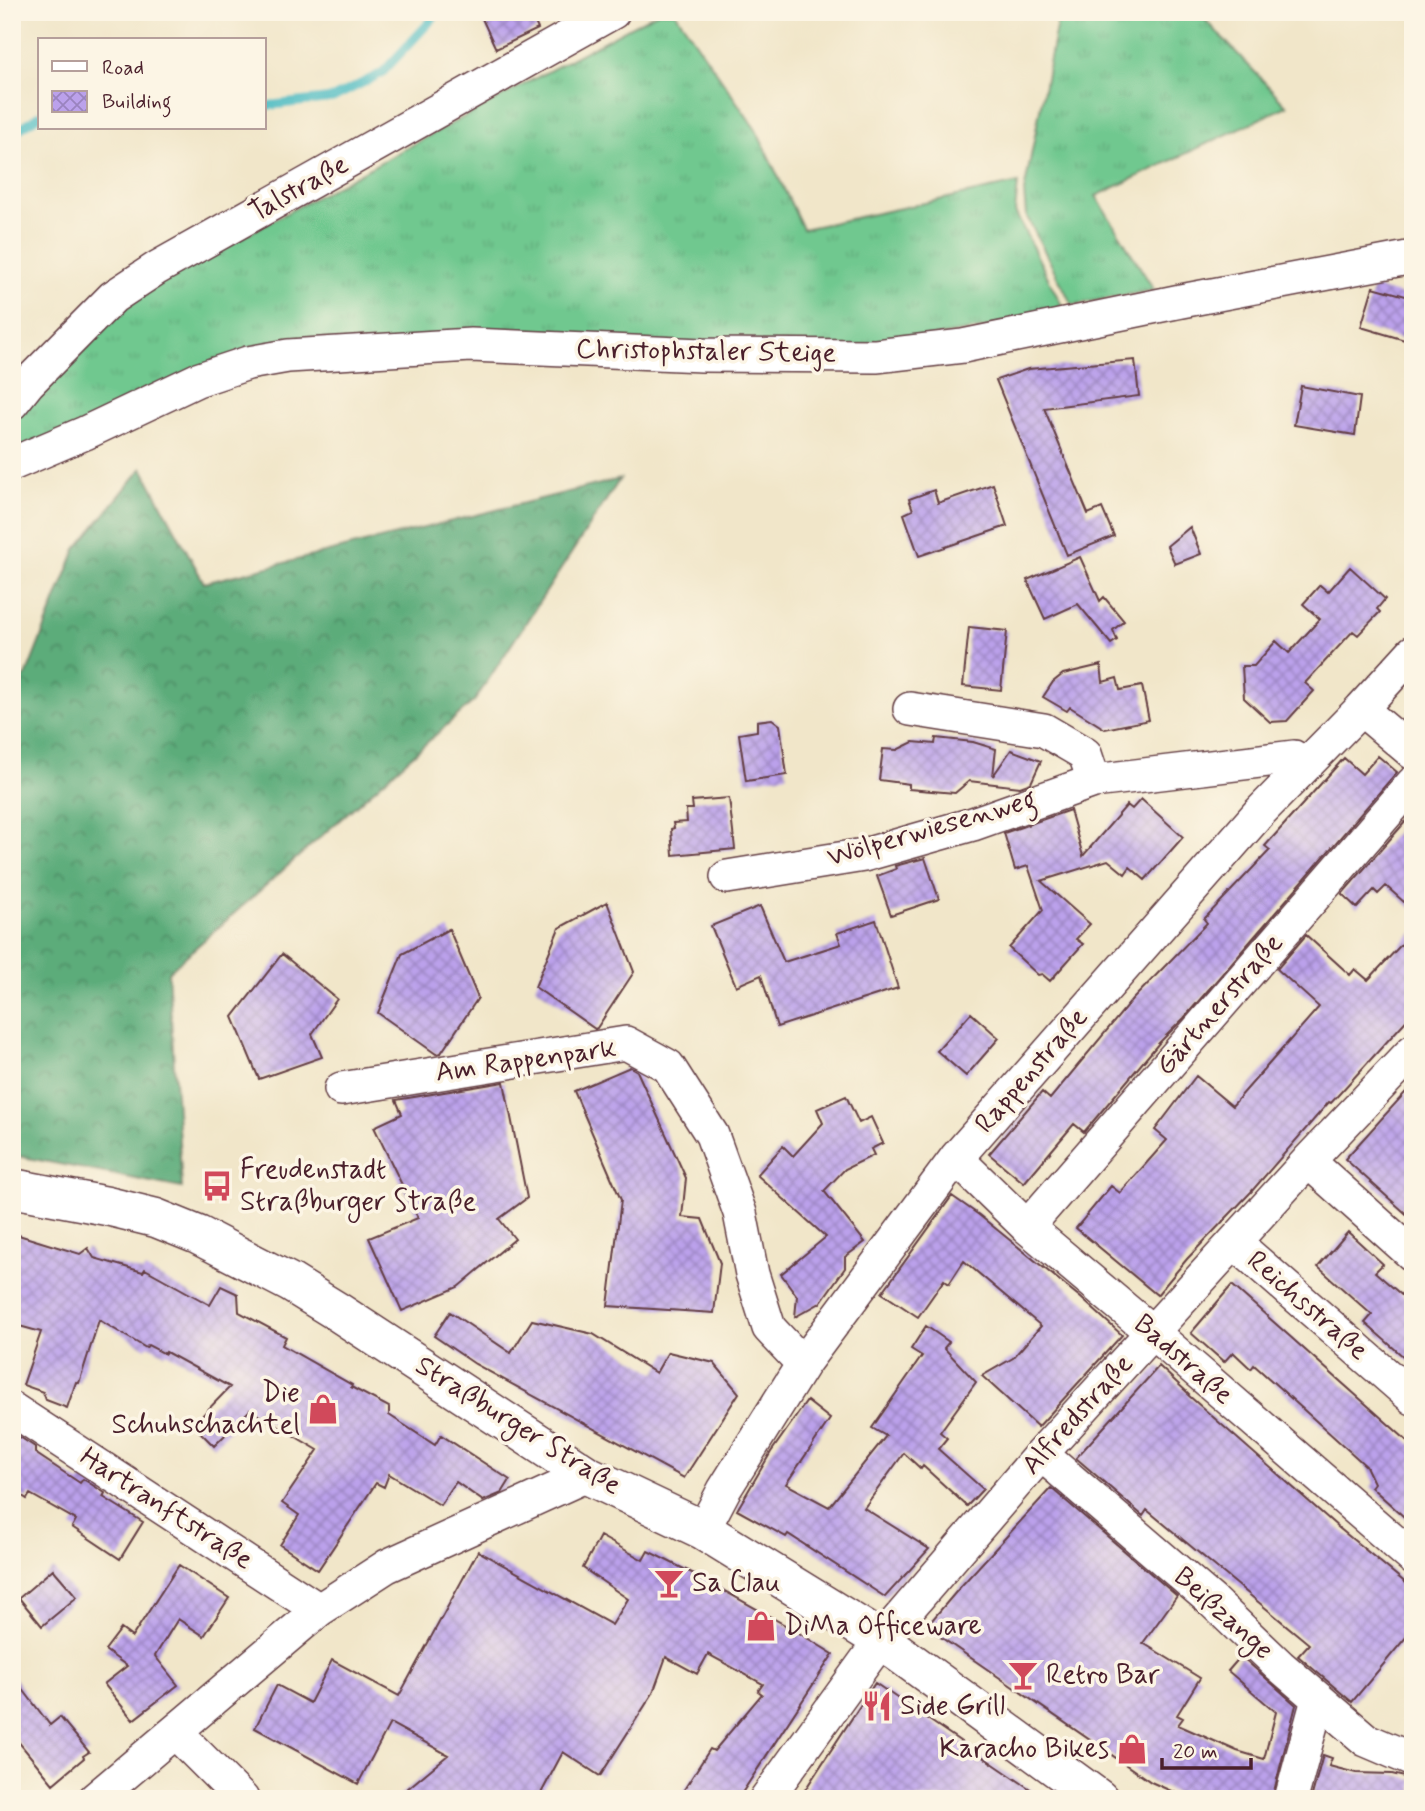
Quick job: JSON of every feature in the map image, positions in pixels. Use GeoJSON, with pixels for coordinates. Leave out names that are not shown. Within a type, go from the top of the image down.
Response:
{"type":"FeatureCollection","features":[{"type":"Feature","properties":{"kind":"main road","name":"Straßburger Straße"},"geometry":{"type":"LineString","coordinates":[[12,1188],[156,1217],[198,1235],[291,1283],[587,1475],[703,1530],[881,1640],[1099,1799]]}},
{"type":"Feature","properties":{"kind":"street","name":"Talstraße"},"geometry":{"type":"LineString","coordinates":[[12,403],[28,383],[113,297],[157,268],[613,12]]}},
{"type":"Feature","properties":{"kind":"street","name":"Christophstaler Steige"},"geometry":{"type":"LineString","coordinates":[[12,464],[197,380],[248,363],[288,356],[471,345],[702,355],[876,356],[962,346],[1413,257]]}},
{"type":"Feature","properties":{"kind":"street","name":"Rappenstraße"},"geometry":{"type":"LineString","coordinates":[[703,1530],[724,1490],[803,1364],[956,1158],[1259,813],[1413,652]]}},
{"type":"Feature","properties":{"kind":"street"},"geometry":{"type":"LineString","coordinates":[[910,709],[1044,730],[1085,754],[1094,781]]}},
{"type":"Feature","properties":{"kind":"street"},"geometry":{"type":"LineString","coordinates":[[1361,709],[1413,753]]}},
{"type":"Feature","properties":{"kind":"street","name":"Wölperwiesenweg"},"geometry":{"type":"LineString","coordinates":[[727,877],[864,855],[973,824],[1094,781],[1294,757],[1305,765]]}},
{"type":"Feature","properties":{"kind":"street","name":"Gärtnerstraße"},"geometry":{"type":"LineString","coordinates":[[1027,1227],[1413,783]]}},
{"type":"Feature","properties":{"kind":"street","name":"Am Rappenpark"},"geometry":{"type":"LineString","coordinates":[[341,1089],[626,1043],[668,1066],[712,1135],[740,1213],[752,1274],[769,1328],[803,1364]]}},
{"type":"Feature","properties":{"kind":"street","name":"Alfredstraße"},"geometry":{"type":"LineString","coordinates":[[766,1799],[881,1640],[1041,1454],[1308,1161],[1407,1069]]}},
{"type":"Feature","properties":{"kind":"street","name":"Badstraße"},"geometry":{"type":"LineString","coordinates":[[956,1158],[1027,1227],[1413,1559]]}},
{"type":"Feature","properties":{"kind":"street"},"geometry":{"type":"LineString","coordinates":[[1308,1161],[1413,1255]]}},
{"type":"Feature","properties":{"kind":"street","name":"Reichsstraße"},"geometry":{"type":"LineString","coordinates":[[1234,1242],[1413,1398]]}},
{"type":"Feature","properties":{"kind":"street","name":"Hartranftstraße"},"geometry":{"type":"LineString","coordinates":[[12,1409],[319,1610]]}},
{"type":"Feature","properties":{"kind":"street","name":"Beißzange"},"geometry":{"type":"LineString","coordinates":[[1041,1454],[1211,1600],[1280,1667],[1366,1740],[1413,1760]]}},
{"type":"Feature","properties":{"kind":"street"},"geometry":{"type":"LineString","coordinates":[[95,1799],[319,1610],[387,1566],[587,1475]]}},
{"type":"Feature","properties":{"kind":"street"},"geometry":{"type":"LineString","coordinates":[[1291,1799],[1318,1699]]}},
{"type":"Feature","properties":{"kind":"street"},"geometry":{"type":"LineString","coordinates":[[175,1732],[242,1799]]}},
{"type":"Feature","properties":{"kind":"green space"},"geometry":{"type":"Polygon","coordinates":[[[658,12],[675,12],[756,130],[803,229],[1018,183],[1015,212],[1066,314],[857,350],[290,344],[12,454],[12,419],[117,313],[168,277],[658,12]]]}},
{"type":"Feature","properties":{"kind":"green space"},"geometry":{"type":"Polygon","coordinates":[[[1059,12],[1198,12],[1287,106],[1096,196],[1154,290],[1072,305],[1026,215],[1024,192],[1059,12]]]}},
{"type":"Feature","properties":{"kind":"green space"},"geometry":{"type":"Polygon","coordinates":[[[142,468],[204,583],[620,479],[475,700],[168,972],[182,1188],[12,1155],[12,682],[26,676],[76,549],[142,468]]]}},
{"type":"Feature","properties":{"kind":"building"},"geometry":{"type":"Polygon","coordinates":[[[479,12],[530,12],[538,29],[496,49],[479,12]]]}},
{"type":"Feature","properties":{"kind":"building"},"geometry":{"type":"Polygon","coordinates":[[[1373,287],[1413,298],[1413,338],[1409,337],[1408,341],[1361,327],[1373,287]]]}},
{"type":"Feature","properties":{"kind":"building"},"geometry":{"type":"Polygon","coordinates":[[[1135,360],[1139,396],[1044,408],[1088,514],[1102,508],[1114,536],[1067,555],[996,380],[1028,369],[1135,360]]]}},
{"type":"Feature","properties":{"kind":"building"},"geometry":{"type":"Polygon","coordinates":[[[1301,386],[1360,397],[1355,435],[1294,425],[1301,386]]]}},
{"type":"Feature","properties":{"kind":"building"},"geometry":{"type":"Polygon","coordinates":[[[993,484],[1007,526],[919,556],[904,514],[913,510],[909,499],[934,490],[938,503],[993,484]]]}},
{"type":"Feature","properties":{"kind":"building"},"geometry":{"type":"Polygon","coordinates":[[[1190,527],[1201,554],[1175,564],[1167,546],[1190,527]]]}},
{"type":"Feature","properties":{"kind":"building"},"geometry":{"type":"Polygon","coordinates":[[[1080,557],[1100,601],[1104,597],[1124,621],[1113,630],[1117,640],[1111,644],[1078,604],[1045,619],[1027,580],[1080,557]]]}},
{"type":"Feature","properties":{"kind":"building"},"geometry":{"type":"Polygon","coordinates":[[[1350,567],[1385,599],[1377,609],[1380,612],[1358,635],[1353,631],[1305,683],[1314,691],[1287,721],[1270,722],[1244,698],[1242,666],[1254,666],[1276,641],[1289,653],[1320,619],[1303,604],[1320,585],[1328,592],[1350,567]]]}},
{"type":"Feature","properties":{"kind":"building"},"geometry":{"type":"Polygon","coordinates":[[[969,627],[1007,631],[1001,690],[963,686],[969,627]]]}},
{"type":"Feature","properties":{"kind":"building"},"geometry":{"type":"Polygon","coordinates":[[[1101,665],[1103,682],[1117,678],[1120,690],[1142,686],[1149,720],[1105,729],[1070,707],[1067,711],[1043,697],[1053,682],[1063,674],[1101,665]]]}},
{"type":"Feature","properties":{"kind":"building"},"geometry":{"type":"Polygon","coordinates":[[[772,719],[780,725],[787,775],[746,781],[739,734],[757,731],[757,721],[772,719]]]}},
{"type":"Feature","properties":{"kind":"building"},"geometry":{"type":"Polygon","coordinates":[[[936,738],[973,742],[996,749],[993,776],[1011,750],[1041,761],[1031,783],[1020,787],[969,781],[955,793],[909,789],[909,784],[879,780],[883,749],[897,750],[913,742],[935,744],[936,738]]]}},
{"type":"Feature","properties":{"kind":"building"},"geometry":{"type":"Polygon","coordinates":[[[1378,756],[1397,772],[1084,1132],[1074,1124],[1024,1183],[989,1154],[1042,1092],[1050,1099],[1132,1000],[1207,923],[1204,919],[1270,850],[1265,846],[1344,758],[1362,774],[1378,756]]]}},
{"type":"Feature","properties":{"kind":"building"},"geometry":{"type":"Polygon","coordinates":[[[729,798],[735,849],[673,855],[673,823],[687,822],[686,809],[693,809],[692,801],[729,798]]]}},
{"type":"Feature","properties":{"kind":"building"},"geometry":{"type":"Polygon","coordinates":[[[1141,799],[1183,837],[1145,880],[1130,867],[1125,874],[1108,860],[1041,881],[1090,924],[1076,939],[1083,944],[1050,981],[1042,974],[1038,975],[1009,948],[1043,910],[1028,866],[1015,870],[1004,833],[1070,810],[1083,856],[1127,805],[1132,809],[1141,799]]]}},
{"type":"Feature","properties":{"kind":"building"},"geometry":{"type":"Polygon","coordinates":[[[1413,813],[1413,910],[1386,886],[1378,894],[1374,890],[1357,908],[1342,894],[1413,813]]]}},
{"type":"Feature","properties":{"kind":"building"},"geometry":{"type":"Polygon","coordinates":[[[925,858],[939,899],[891,915],[877,876],[896,869],[895,866],[925,858]]]}},
{"type":"Feature","properties":{"kind":"building"},"geometry":{"type":"Polygon","coordinates":[[[607,902],[634,972],[595,1029],[535,987],[559,928],[607,902]]]}},
{"type":"Feature","properties":{"kind":"building"},"geometry":{"type":"Polygon","coordinates":[[[760,906],[784,962],[841,944],[837,933],[876,920],[898,988],[777,1027],[761,975],[736,986],[711,926],[760,906]]]}},
{"type":"Feature","properties":{"kind":"building"},"geometry":{"type":"Polygon","coordinates":[[[449,929],[478,998],[441,1053],[436,1054],[378,1013],[402,954],[449,929]]]}},
{"type":"Feature","properties":{"kind":"building"},"geometry":{"type":"Polygon","coordinates":[[[1413,932],[1413,1013],[1331,1103],[1329,1102],[1157,1295],[1076,1228],[1111,1186],[1120,1193],[1167,1140],[1155,1130],[1196,1076],[1232,1106],[1319,1007],[1277,969],[1306,935],[1350,975],[1355,969],[1368,980],[1413,932]]]}},
{"type":"Feature","properties":{"kind":"building"},"geometry":{"type":"Polygon","coordinates":[[[282,954],[337,999],[312,1034],[322,1057],[259,1079],[233,1017],[282,954]]]}},
{"type":"Feature","properties":{"kind":"building"},"geometry":{"type":"Polygon","coordinates":[[[971,1013],[999,1038],[966,1076],[937,1051],[971,1013]]]}},
{"type":"Feature","properties":{"kind":"building"},"geometry":{"type":"Polygon","coordinates":[[[630,1067],[637,1071],[686,1178],[682,1217],[702,1219],[720,1263],[714,1313],[608,1306],[621,1200],[574,1091],[630,1067]]]}},
{"type":"Feature","properties":{"kind":"building"},"geometry":{"type":"Polygon","coordinates":[[[504,1082],[527,1198],[499,1219],[515,1239],[458,1287],[402,1311],[369,1238],[418,1218],[374,1127],[402,1114],[396,1100],[504,1082]]]}},
{"type":"Feature","properties":{"kind":"building"},"geometry":{"type":"Polygon","coordinates":[[[1413,1084],[1413,1220],[1345,1159],[1413,1084]]]}},
{"type":"Feature","properties":{"kind":"building"},"geometry":{"type":"Polygon","coordinates":[[[846,1096],[859,1123],[871,1117],[883,1143],[871,1149],[874,1155],[845,1169],[824,1191],[865,1242],[845,1257],[845,1268],[820,1303],[795,1317],[797,1296],[781,1274],[826,1237],[757,1175],[783,1146],[793,1156],[823,1123],[817,1109],[846,1096]]]}},
{"type":"Feature","properties":{"kind":"building"},"geometry":{"type":"Polygon","coordinates":[[[952,1196],[1081,1298],[1122,1335],[1038,1427],[982,1376],[1013,1358],[1041,1326],[964,1261],[949,1284],[944,1280],[918,1317],[882,1293],[952,1196]]]}},
{"type":"Feature","properties":{"kind":"building"},"geometry":{"type":"Polygon","coordinates":[[[1348,1232],[1383,1264],[1375,1272],[1413,1305],[1413,1365],[1365,1323],[1372,1315],[1318,1267],[1348,1232]]]}},
{"type":"Feature","properties":{"kind":"building"},"geometry":{"type":"Polygon","coordinates":[[[12,1233],[80,1254],[88,1248],[94,1258],[143,1272],[145,1269],[210,1305],[221,1286],[238,1294],[239,1312],[286,1337],[282,1345],[389,1407],[389,1415],[435,1445],[441,1435],[510,1480],[502,1493],[483,1501],[456,1482],[440,1505],[389,1474],[384,1487],[376,1483],[318,1570],[280,1545],[299,1515],[282,1503],[318,1450],[250,1410],[214,1446],[193,1425],[230,1387],[166,1352],[165,1354],[148,1345],[146,1348],[99,1320],[79,1383],[76,1382],[67,1408],[46,1400],[43,1392],[23,1385],[41,1332],[12,1324],[12,1233]]]}},
{"type":"Feature","properties":{"kind":"building"},"geometry":{"type":"Polygon","coordinates":[[[1232,1285],[1413,1446],[1413,1525],[1371,1487],[1374,1483],[1366,1466],[1254,1365],[1251,1369],[1233,1352],[1224,1362],[1191,1333],[1232,1285]]]}},
{"type":"Feature","properties":{"kind":"building"},"geometry":{"type":"Polygon","coordinates":[[[450,1312],[511,1353],[532,1320],[593,1334],[656,1373],[668,1352],[714,1363],[739,1393],[684,1478],[475,1364],[434,1336],[450,1312]]]}},
{"type":"Feature","properties":{"kind":"building"},"geometry":{"type":"Polygon","coordinates":[[[926,1326],[949,1342],[944,1348],[976,1382],[940,1432],[947,1438],[938,1449],[983,1489],[967,1506],[923,1466],[921,1469],[904,1453],[864,1508],[929,1549],[885,1597],[788,1534],[786,1537],[737,1510],[771,1452],[807,1401],[830,1419],[786,1484],[829,1507],[886,1436],[872,1428],[922,1356],[911,1349],[926,1326]]]}},
{"type":"Feature","properties":{"kind":"building"},"geometry":{"type":"Polygon","coordinates":[[[1159,1366],[1188,1395],[1339,1528],[1413,1589],[1413,1629],[1352,1702],[1298,1656],[1309,1644],[1147,1510],[1143,1516],[1076,1458],[1159,1366]]]}},
{"type":"Feature","properties":{"kind":"building"},"geometry":{"type":"Polygon","coordinates":[[[12,1432],[35,1447],[35,1453],[80,1483],[83,1479],[105,1493],[103,1497],[143,1522],[120,1559],[72,1527],[76,1520],[30,1494],[27,1499],[12,1491],[12,1432]]]}},
{"type":"Feature","properties":{"kind":"building"},"geometry":{"type":"Polygon","coordinates":[[[1051,1488],[1177,1596],[1143,1643],[1200,1678],[1177,1715],[1183,1718],[1178,1725],[1237,1751],[1264,1759],[1276,1712],[1228,1671],[1241,1656],[1296,1705],[1272,1799],[1189,1799],[1151,1782],[926,1627],[1051,1488]]]}},
{"type":"Feature","properties":{"kind":"building"},"geometry":{"type":"Polygon","coordinates":[[[600,1536],[643,1560],[648,1551],[694,1574],[833,1654],[738,1799],[678,1799],[710,1749],[714,1751],[762,1694],[758,1691],[763,1684],[708,1654],[697,1674],[666,1657],[653,1693],[600,1776],[563,1752],[538,1799],[395,1799],[448,1755],[390,1723],[358,1784],[255,1728],[277,1685],[310,1703],[332,1660],[399,1696],[478,1551],[612,1625],[628,1599],[583,1568],[600,1536]]]}},
{"type":"Feature","properties":{"kind":"building"},"geometry":{"type":"Polygon","coordinates":[[[179,1565],[229,1598],[204,1636],[178,1619],[155,1656],[178,1685],[133,1720],[104,1684],[127,1666],[105,1650],[121,1629],[132,1637],[179,1565]]]}},
{"type":"Feature","properties":{"kind":"building"},"geometry":{"type":"Polygon","coordinates":[[[53,1569],[77,1597],[42,1626],[19,1598],[53,1569]]]}},
{"type":"Feature","properties":{"kind":"building"},"geometry":{"type":"Polygon","coordinates":[[[12,1675],[50,1725],[60,1717],[89,1752],[53,1784],[12,1734],[12,1675]]]}},
{"type":"Feature","properties":{"kind":"building"},"geometry":{"type":"Polygon","coordinates":[[[875,1683],[992,1763],[1045,1799],[799,1799],[875,1683]]]}},
{"type":"Feature","properties":{"kind":"building"},"geometry":{"type":"Polygon","coordinates":[[[1323,1755],[1332,1758],[1329,1766],[1356,1773],[1392,1774],[1413,1779],[1413,1799],[1311,1799],[1323,1755]]]}},
{"type":"Feature","properties":{"kind":"waterway"},"geometry":{"type":"LineString","coordinates":[[266,106],[333,98],[382,73],[439,12]]}},
{"type":"Feature","properties":{"kind":"waterway"},"geometry":{"type":"LineString","coordinates":[[12,134],[38,116]]}},
{"type":"Feature","properties":{"kind":"place","name":"Freudenstadt Straßburger Straße"},"geometry":{"type":"Point","coordinates":[217,1186]}},
{"type":"Feature","properties":{"kind":"place","name":"Die Schuhschachtel"},"geometry":{"type":"Point","coordinates":[323,1409]}},
{"type":"Feature","properties":{"kind":"place","name":"Sa Clau"},"geometry":{"type":"Point","coordinates":[669,1583]}},
{"type":"Feature","properties":{"kind":"place","name":"DiMa Officeware"},"geometry":{"type":"Point","coordinates":[761,1626]}},
{"type":"Feature","properties":{"kind":"place","name":"Retro Bar"},"geometry":{"type":"Point","coordinates":[1023,1675]}},
{"type":"Feature","properties":{"kind":"place","name":"Side Grill"},"geometry":{"type":"Point","coordinates":[877,1706]}},
{"type":"Feature","properties":{"kind":"place","name":"Karacho Bikes"},"geometry":{"type":"Point","coordinates":[1132,1749]}}]}
